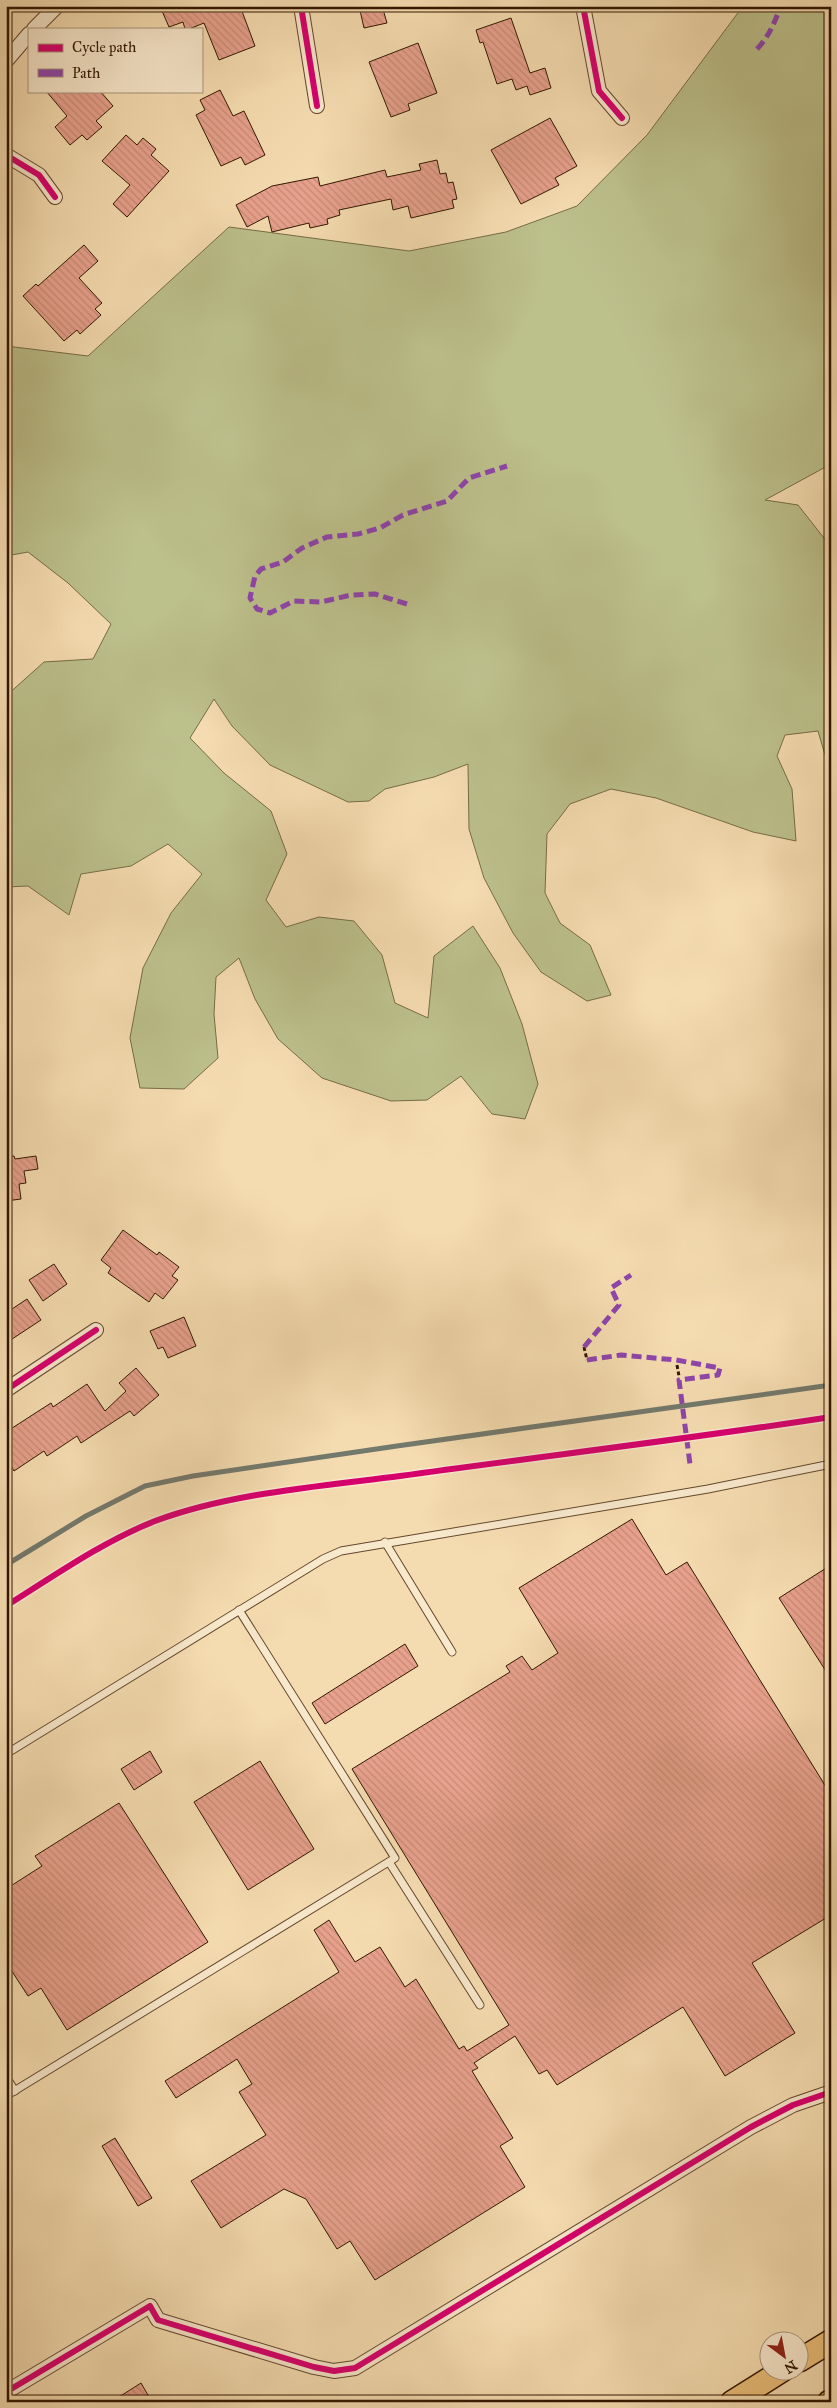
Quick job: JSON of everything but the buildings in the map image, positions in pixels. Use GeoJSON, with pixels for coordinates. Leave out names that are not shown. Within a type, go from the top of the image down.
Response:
{"type":"FeatureCollection","features":[{"type":"Feature","properties":{"kind":"main road"},"geometry":{"type":"LineString","coordinates":[[810,2354],[831,2341]]}},
{"type":"Feature","properties":{"kind":"main road"},"geometry":{"type":"LineString","coordinates":[[732,2402],[767,2380]]}},
{"type":"Feature","properties":{"kind":"street"},"geometry":{"type":"LineString","coordinates":[[35,28],[57,6]]}},
{"type":"Feature","properties":{"kind":"street"},"geometry":{"type":"LineString","coordinates":[[301,6],[317,106]]}},
{"type":"Feature","properties":{"kind":"street"},"geometry":{"type":"LineString","coordinates":[[583,6],[598,91],[622,118]]}},
{"type":"Feature","properties":{"kind":"street"},"geometry":{"type":"LineString","coordinates":[[6,61],[28,35]]}},
{"type":"Feature","properties":{"kind":"street"},"geometry":{"type":"LineString","coordinates":[[6,155],[39,175],[55,197]]}},
{"type":"Feature","properties":{"kind":"street"},"geometry":{"type":"LineString","coordinates":[[6,1390],[96,1330]]}},
{"type":"Feature","properties":{"kind":"street"},"geometry":{"type":"LineString","coordinates":[[6,2392],[150,2306],[158,2320],[223,2340],[314,2367],[334,2371],[355,2368],[751,2127],[793,2105],[831,2092]]}},
{"type":"Feature","properties":{"kind":"lane"},"geometry":{"type":"LineString","coordinates":[[6,1754],[323,1559],[341,1551],[385,1542],[708,1490],[831,1464]]}},
{"type":"Feature","properties":{"kind":"lane"},"geometry":{"type":"LineString","coordinates":[[385,1542],[452,1652]]}},
{"type":"Feature","properties":{"kind":"lane"},"geometry":{"type":"LineString","coordinates":[[6,2096],[395,1858],[239,1610]]}},
{"type":"Feature","properties":{"kind":"lane"},"geometry":{"type":"LineString","coordinates":[[389,1862],[480,2005]]}},
{"type":"Feature","properties":{"kind":"lane"},"geometry":{"type":"LineString","coordinates":[[6,2076],[15,2091]]}},
{"type":"Feature","properties":{"kind":"path"},"geometry":{"type":"LineString","coordinates":[[584,1347],[587,1360]]}},
{"type":"Feature","properties":{"kind":"path"},"geometry":{"type":"LineString","coordinates":[[676,1365],[679,1376]]}},
{"type":"Feature","properties":{"kind":"green space"},"geometry":{"type":"Polygon","coordinates":[[[743,6],[831,6],[831,464],[765,500],[798,505],[831,547],[831,797],[826,791],[828,765],[818,731],[785,735],[777,756],[792,789],[796,841],[753,832],[656,798],[611,789],[570,804],[547,834],[545,893],[560,923],[590,945],[611,995],[587,1001],[541,972],[513,933],[484,878],[469,829],[468,764],[434,777],[385,789],[369,801],[348,802],[270,765],[232,726],[214,699],[190,738],[224,773],[271,811],[287,854],[266,900],[286,927],[319,917],[354,921],[382,955],[395,1003],[428,1018],[434,956],[473,926],[500,968],[522,1024],[538,1084],[525,1119],[492,1114],[461,1076],[427,1100],[391,1101],[322,1078],[278,1039],[255,999],[239,958],[216,977],[214,1014],[218,1058],[184,1089],[140,1088],[130,1038],[143,968],[171,913],[202,874],[168,844],[131,866],[81,874],[69,915],[28,886],[6,887],[6,696],[44,662],[93,659],[111,624],[68,583],[28,552],[6,556],[6,346],[88,356],[229,227],[409,251],[506,232],[577,206],[647,135],[743,6]]]}},
{"type":"Feature","properties":{"kind":"waterway"},"geometry":{"type":"LineString","coordinates":[[6,1565],[86,1516],[145,1486],[193,1476],[831,1385]]}},
{"type":"Feature","properties":{"kind":"marked path"},"geometry":{"type":"LineString","coordinates":[[757,49],[768,34],[781,6]]}},
{"type":"Feature","properties":{"kind":"marked path"},"geometry":{"type":"LineString","coordinates":[[407,604],[375,594],[351,595],[321,602],[294,601],[270,613],[257,609],[250,598],[255,576],[261,569],[283,562],[302,548],[327,537],[358,534],[380,528],[403,515],[447,501],[469,478],[507,466]]}},
{"type":"Feature","properties":{"kind":"marked path"},"geometry":{"type":"LineString","coordinates":[[584,1347],[619,1305],[611,1288],[631,1275]]}},
{"type":"Feature","properties":{"kind":"marked path"},"geometry":{"type":"LineString","coordinates":[[587,1360],[621,1355],[676,1360],[720,1368],[718,1375],[679,1380],[690,1464]]}},
{"type":"Feature","properties":{"kind":"cycle path"},"geometry":{"type":"LineString","coordinates":[[301,6],[317,106]]}},
{"type":"Feature","properties":{"kind":"cycle path"},"geometry":{"type":"LineString","coordinates":[[583,6],[599,91],[622,118]]}},
{"type":"Feature","properties":{"kind":"cycle path"},"geometry":{"type":"LineString","coordinates":[[6,155],[39,175],[55,197]]}},
{"type":"Feature","properties":{"kind":"cycle path"},"geometry":{"type":"LineString","coordinates":[[6,1390],[96,1330]]}},
{"type":"Feature","properties":{"kind":"cycle path"},"geometry":{"type":"LineString","coordinates":[[6,1606],[79,1560],[135,1529],[184,1511],[214,1504],[308,1487],[831,1417]]}},
{"type":"Feature","properties":{"kind":"cycle path"},"geometry":{"type":"LineString","coordinates":[[6,2392],[150,2306],[158,2320],[314,2367],[334,2371],[355,2368],[751,2127],[793,2105],[831,2092]]}}]}
